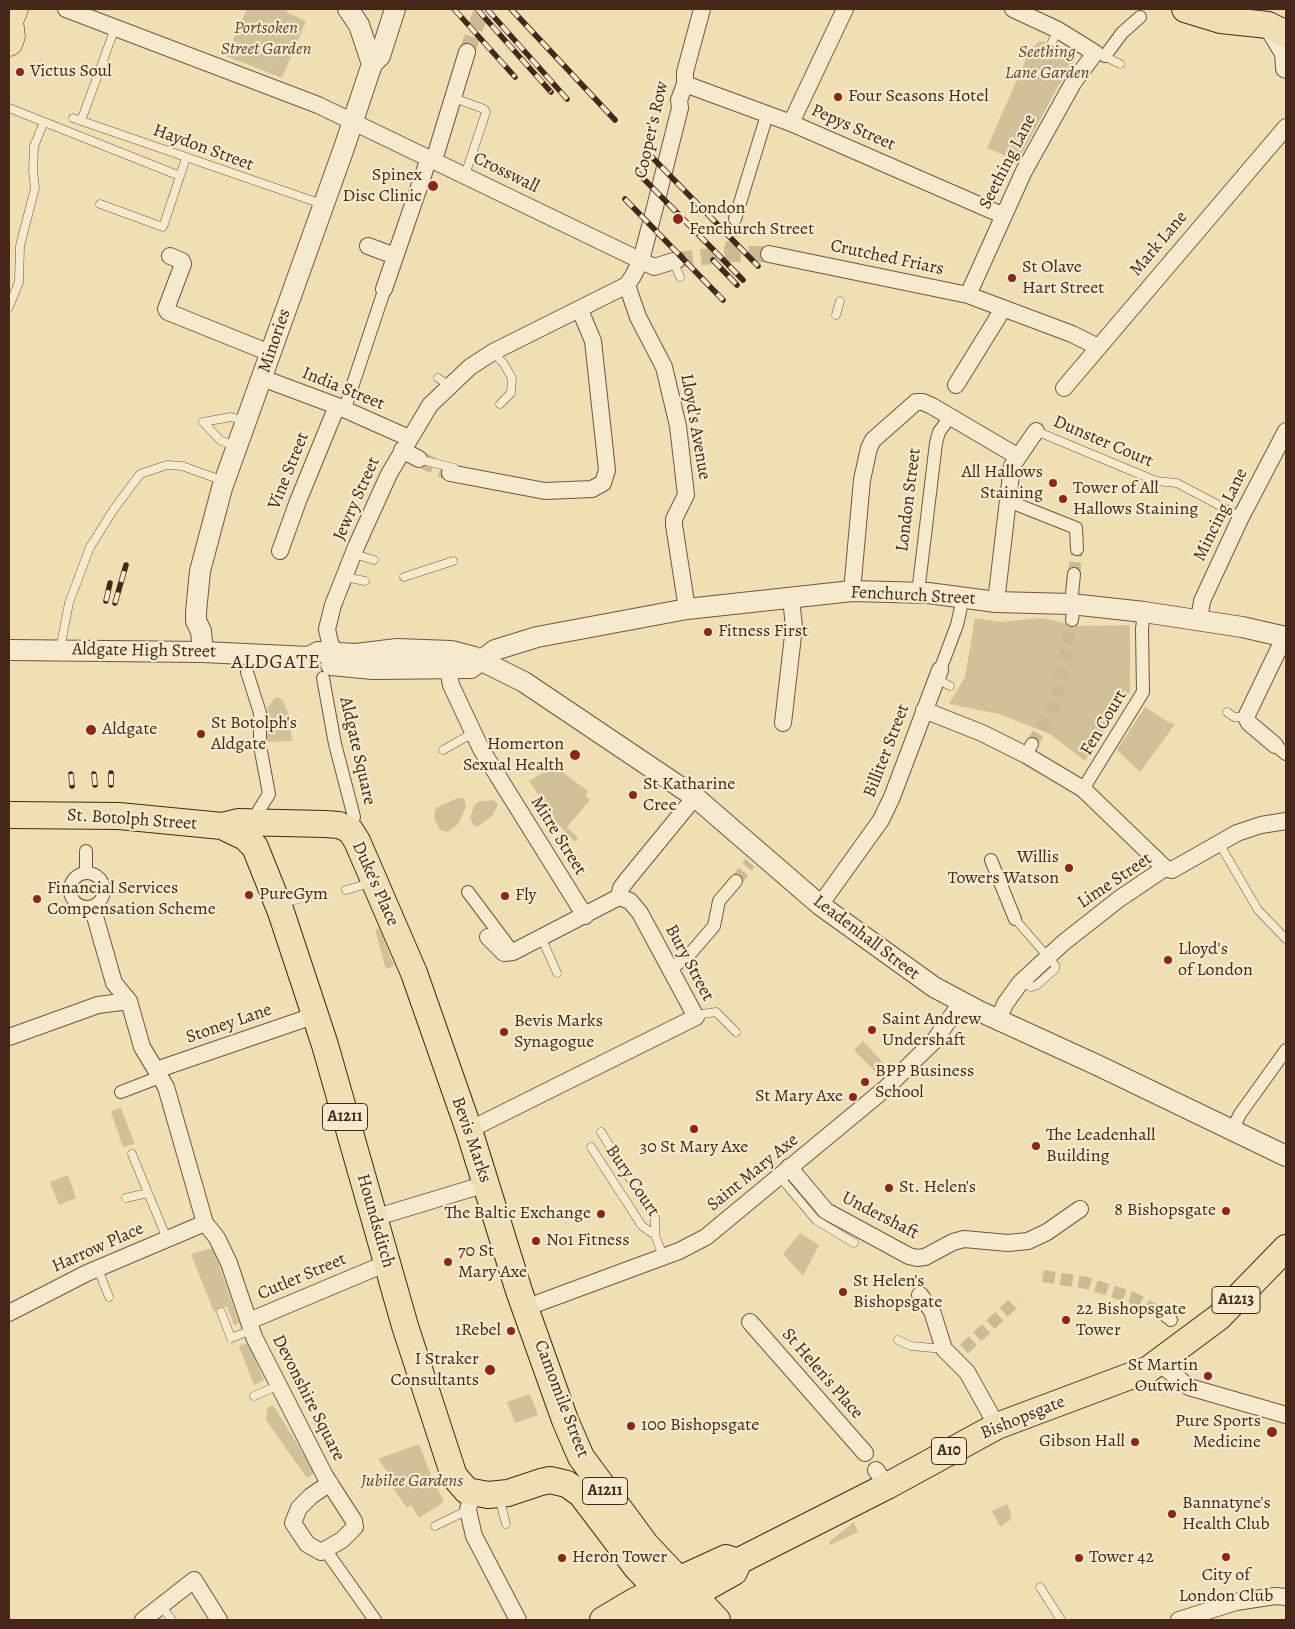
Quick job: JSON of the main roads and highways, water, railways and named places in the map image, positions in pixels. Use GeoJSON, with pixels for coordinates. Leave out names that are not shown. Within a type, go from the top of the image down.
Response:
{"type":"FeatureCollection","features":[{"type":"Feature","properties":{"kind":"highway"},"geometry":{"type":"LineString","coordinates":[[9,42],[11,36],[9,22],[14,9]]}},
{"type":"Feature","properties":{"kind":"main road"},"geometry":{"type":"LineString","coordinates":[[1185,9],[1283,42]]}},
{"type":"Feature","properties":{"kind":"main road","name":"St. Botolph Street"},"geometry":{"type":"LineString","coordinates":[[9,815],[119,816],[222,826],[254,820]]}},
{"type":"Feature","properties":{"kind":"main road","name":"Duke's Place"},"geometry":{"type":"LineString","coordinates":[[254,820],[333,824],[350,830],[357,841],[414,973]]}},
{"type":"Feature","properties":{"kind":"main road","name":"Houndsditch"},"geometry":{"type":"LineString","coordinates":[[222,826],[245,837],[255,847],[278,904],[316,1015],[374,1218],[448,1462],[470,1502],[550,1480]]}},
{"type":"Feature","properties":{"kind":"main road","name":"Bevis Marks"},"geometry":{"type":"LineString","coordinates":[[414,973],[469,1130],[526,1308]]}},
{"type":"Feature","properties":{"kind":"main road","name":"Bishopsgate"},"geometry":{"type":"LineString","coordinates":[[643,1620],[678,1599],[734,1572],[739,1561],[881,1478],[997,1426],[1121,1381],[1159,1363],[1219,1317],[1286,1248]]}},
{"type":"Feature","properties":{"kind":"main road","name":"Camomile Street"},"geometry":{"type":"LineString","coordinates":[[526,1308],[570,1434],[588,1469],[646,1545],[678,1599]]}},
{"type":"Feature","properties":{"kind":"main road","name":"A1211"},"geometry":{"type":"LineString","coordinates":[[570,1434],[568,1457],[550,1480],[567,1484],[678,1599],[717,1620]]}},
{"type":"Feature","properties":{"kind":"main road","name":"Bishopsgate"},"geometry":{"type":"LineString","coordinates":[[603,1620],[678,1599]]}},
{"type":"Feature","properties":{"kind":"tunnel"},"geometry":{"type":"LineString","coordinates":[[467,52],[482,9]]}},
{"type":"Feature","properties":{"kind":"tunnel"},"geometry":{"type":"LineString","coordinates":[[730,254],[735,219]]}},
{"type":"Feature","properties":{"kind":"tunnel"},"geometry":{"type":"LineString","coordinates":[[677,260],[730,254],[769,254]]}},
{"type":"Feature","properties":{"kind":"tunnel"},"geometry":{"type":"LineString","coordinates":[[419,459],[450,473]]}},
{"type":"Feature","properties":{"kind":"tunnel"},"geometry":{"type":"LineString","coordinates":[[1074,574],[1077,549]]}},
{"type":"Feature","properties":{"kind":"tunnel"},"geometry":{"type":"LineString","coordinates":[[1032,744],[1057,701],[1072,620]]}},
{"type":"Feature","properties":{"kind":"tunnel"},"geometry":{"type":"LineString","coordinates":[[736,881],[750,863]]}},
{"type":"Feature","properties":{"kind":"tunnel"},"geometry":{"type":"LineString","coordinates":[[1043,1276],[1087,1283],[1133,1298],[1166,1316]]}},
{"type":"Feature","properties":{"kind":"tunnel"},"geometry":{"type":"LineString","coordinates":[[964,1349],[1017,1300]]}},
{"type":"Feature","properties":{"kind":"railway"},"geometry":{"type":"LineString","coordinates":[[454,9],[515,77]]}},
{"type":"Feature","properties":{"kind":"railway"},"geometry":{"type":"LineString","coordinates":[[477,9],[551,92]]}},
{"type":"Feature","properties":{"kind":"railway"},"geometry":{"type":"LineString","coordinates":[[487,9],[567,99]]}},
{"type":"Feature","properties":{"kind":"railway"},"geometry":{"type":"LineString","coordinates":[[511,9],[615,120]]}},
{"type":"Feature","properties":{"kind":"railway"},"geometry":{"type":"LineString","coordinates":[[646,151],[758,266]]}},
{"type":"Feature","properties":{"kind":"railway"},"geometry":{"type":"LineString","coordinates":[[637,172],[743,280]]}},
{"type":"Feature","properties":{"kind":"railway"},"geometry":{"type":"LineString","coordinates":[[625,199],[723,300]]}},
{"type":"Feature","properties":{"kind":"railway"},"geometry":{"type":"LineString","coordinates":[[713,260],[737,285]]}},
{"type":"Feature","properties":{"kind":"railway"},"geometry":{"type":"LineString","coordinates":[[115,603],[126,565]]}},
{"type":"Feature","properties":{"kind":"railway"},"geometry":{"type":"LineString","coordinates":[[106,601],[110,583]]}},
{"type":"Feature","properties":{"kind":"railway"},"geometry":{"type":"LineString","coordinates":[[111,773],[111,785]]}},
{"type":"Feature","properties":{"kind":"railway"},"geometry":{"type":"LineString","coordinates":[[71,774],[72,786]]}},
{"type":"Feature","properties":{"kind":"railway"},"geometry":{"type":"LineString","coordinates":[[94,774],[95,785]]}},
{"type":"Feature","properties":{"kind":"place","name":"Victus Soul"},"geometry":{"type":"Point","coordinates":[20,72]}},
{"type":"Feature","properties":{"kind":"place","name":"Four Seasons Hotel"},"geometry":{"type":"Point","coordinates":[838,97]}},
{"type":"Feature","properties":{"kind":"place","name":"Spinex Disc Clinic"},"geometry":{"type":"Point","coordinates":[433,186]}},
{"type":"Feature","properties":{"kind":"place","name":"London Fenchurch Street"},"geometry":{"type":"Point","coordinates":[678,219]}},
{"type":"Feature","properties":{"kind":"place","name":"St Olave Hart Street"},"geometry":{"type":"Point","coordinates":[1012,278]}},
{"type":"Feature","properties":{"kind":"place","name":"All Hallows Staining"},"geometry":{"type":"Point","coordinates":[1053,483]}},
{"type":"Feature","properties":{"kind":"place","name":"Tower of All Hallows Staining"},"geometry":{"type":"Point","coordinates":[1063,499]}},
{"type":"Feature","properties":{"kind":"place","name":"Fitness First"},"geometry":{"type":"Point","coordinates":[708,632]}},
{"type":"Feature","properties":{"kind":"place","name":"Aldgate"},"geometry":{"type":"Point","coordinates":[91,730]}},
{"type":"Feature","properties":{"kind":"place","name":"St Botolph's Aldgate"},"geometry":{"type":"Point","coordinates":[201,734]}},
{"type":"Feature","properties":{"kind":"place","name":"Homerton Sexual Health"},"geometry":{"type":"Point","coordinates":[575,755]}},
{"type":"Feature","properties":{"kind":"place","name":"St Katharine Cree"},"geometry":{"type":"Point","coordinates":[633,795]}},
{"type":"Feature","properties":{"kind":"place","name":"Willis Towers Watson"},"geometry":{"type":"Point","coordinates":[1069,868]}},
{"type":"Feature","properties":{"kind":"place","name":"PureGym"},"geometry":{"type":"Point","coordinates":[249,895]}},
{"type":"Feature","properties":{"kind":"place","name":"Fly"},"geometry":{"type":"Point","coordinates":[505,896]}},
{"type":"Feature","properties":{"kind":"place","name":"Financial Services Compensation Scheme"},"geometry":{"type":"Point","coordinates":[37,899]}},
{"type":"Feature","properties":{"kind":"place","name":"Lloyd's of London"},"geometry":{"type":"Point","coordinates":[1168,960]}},
{"type":"Feature","properties":{"kind":"place","name":"Saint Andrew Undershaft"},"geometry":{"type":"Point","coordinates":[872,1030]}},
{"type":"Feature","properties":{"kind":"place","name":"Bevis Marks Synagogue"},"geometry":{"type":"Point","coordinates":[504,1032]}},
{"type":"Feature","properties":{"kind":"place","name":"BPP Business School"},"geometry":{"type":"Point","coordinates":[865,1082]}},
{"type":"Feature","properties":{"kind":"place","name":"St Mary Axe"},"geometry":{"type":"Point","coordinates":[853,1097]}},
{"type":"Feature","properties":{"kind":"place","name":"30 St Mary Axe"},"geometry":{"type":"Point","coordinates":[694,1129]}},
{"type":"Feature","properties":{"kind":"place","name":"The Leadenhall Building"},"geometry":{"type":"Point","coordinates":[1036,1146]}},
{"type":"Feature","properties":{"kind":"place","name":"St. Helen's"},"geometry":{"type":"Point","coordinates":[889,1188]}},
{"type":"Feature","properties":{"kind":"place","name":"8 Bishopsgate"},"geometry":{"type":"Point","coordinates":[1226,1211]}},
{"type":"Feature","properties":{"kind":"place","name":"The Baltic Exchange"},"geometry":{"type":"Point","coordinates":[601,1214]}},
{"type":"Feature","properties":{"kind":"place","name":"No1 Fitness"},"geometry":{"type":"Point","coordinates":[536,1241]}},
{"type":"Feature","properties":{"kind":"place","name":"70 St Mary Axe"},"geometry":{"type":"Point","coordinates":[448,1262]}},
{"type":"Feature","properties":{"kind":"place","name":"St Helen's Bishopsgate"},"geometry":{"type":"Point","coordinates":[843,1292]}},
{"type":"Feature","properties":{"kind":"place","name":"22 Bishopsgate Tower"},"geometry":{"type":"Point","coordinates":[1066,1320]}},
{"type":"Feature","properties":{"kind":"place","name":"1Rebel"},"geometry":{"type":"Point","coordinates":[511,1331]}},
{"type":"Feature","properties":{"kind":"place","name":"I Straker Consultants"},"geometry":{"type":"Point","coordinates":[490,1370]}},
{"type":"Feature","properties":{"kind":"place","name":"St Martin Outwich"},"geometry":{"type":"Point","coordinates":[1208,1376]}},
{"type":"Feature","properties":{"kind":"place","name":"100 Bishopsgate"},"geometry":{"type":"Point","coordinates":[631,1426]}},
{"type":"Feature","properties":{"kind":"place","name":"Pure Sports Medicine"},"geometry":{"type":"Point","coordinates":[1272,1432]}},
{"type":"Feature","properties":{"kind":"place","name":"Gibson Hall"},"geometry":{"type":"Point","coordinates":[1135,1442]}},
{"type":"Feature","properties":{"kind":"place","name":"Bannatyne's Health Club"},"geometry":{"type":"Point","coordinates":[1172,1514]}},
{"type":"Feature","properties":{"kind":"place","name":"City of London Club"},"geometry":{"type":"Point","coordinates":[1226,1557]}},
{"type":"Feature","properties":{"kind":"place","name":"Heron Tower"},"geometry":{"type":"Point","coordinates":[562,1558]}},
{"type":"Feature","properties":{"kind":"place","name":"Tower 42"},"geometry":{"type":"Point","coordinates":[1079,1558]}},
{"type":"Feature","properties":{"kind":"district","name":"ALDGATE"},"geometry":{"type":"Point","coordinates":[276,663]}},
{"type":"Feature","properties":{"kind":"park label","name":"Portsoken Street Garden"},"geometry":{"type":"Point","coordinates":[266,39]}},
{"type":"Feature","properties":{"kind":"park label","name":"Seething Lane Garden"},"geometry":{"type":"Point","coordinates":[1047,63]}},
{"type":"Feature","properties":{"kind":"park label","name":"Jubilee Gardens"},"geometry":{"type":"Point","coordinates":[412,1482]}}]}
